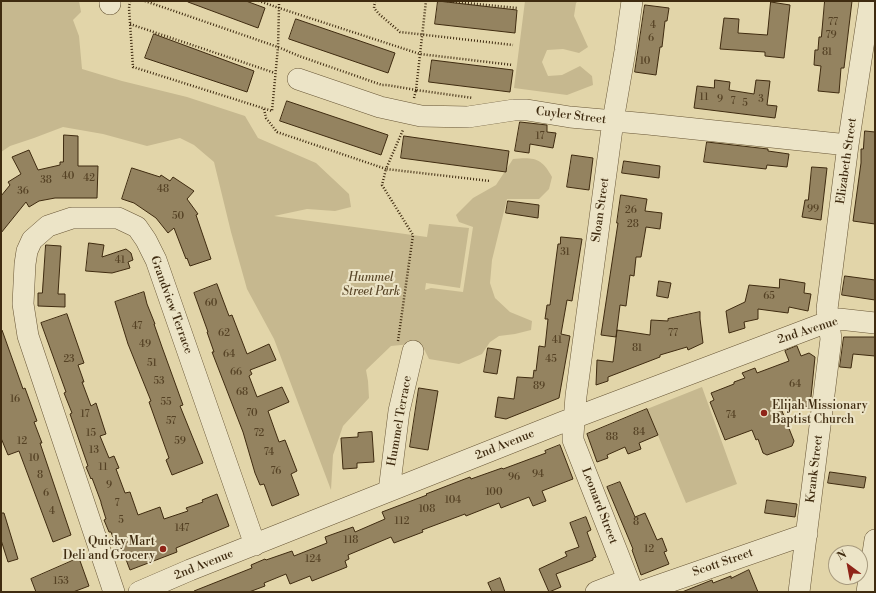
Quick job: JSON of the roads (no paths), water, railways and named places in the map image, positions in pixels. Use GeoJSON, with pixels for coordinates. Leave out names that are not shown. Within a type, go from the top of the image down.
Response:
{"type":"FeatureCollection","features":[{"type":"Feature","properties":{"kind":"street","name":"Sloan Street"},"geometry":{"type":"LineString","coordinates":[[574,418],[614,121],[626,51],[632,1]]}},
{"type":"Feature","properties":{"kind":"street","name":"Elizabeth Street"},"geometry":{"type":"LineString","coordinates":[[830,321],[827,309],[848,145],[870,1]]}},
{"type":"Feature","properties":{"kind":"street","name":"Cuyler Street"},"geometry":{"type":"LineString","coordinates":[[298,79],[380,107],[421,116],[468,117],[514,110],[527,110],[570,117],[656,124],[848,145]]}},
{"type":"Feature","properties":{"kind":"street","name":"Grandview Terrace"},"geometry":{"type":"LineString","coordinates":[[114,592],[28,336],[23,304],[27,251],[32,240],[48,226],[72,218],[118,218],[137,227],[146,240],[156,260],[255,545]]}},
{"type":"Feature","properties":{"kind":"street","name":"2nd Avenue"},"geometry":{"type":"LineString","coordinates":[[139,592],[190,570],[574,418],[830,321],[839,319],[875,323]]}},
{"type":"Feature","properties":{"kind":"street","name":"Krank Street"},"geometry":{"type":"LineString","coordinates":[[799,592],[832,339],[830,321]]}},
{"type":"Feature","properties":{"kind":"street","name":"Hummel Terrace"},"geometry":{"type":"LineString","coordinates":[[389,491],[399,411],[413,351]]}},
{"type":"Feature","properties":{"kind":"street","name":"Leonard Street"},"geometry":{"type":"LineString","coordinates":[[574,418],[573,440],[634,588]]}},
{"type":"Feature","properties":{"kind":"street","name":"Scott Street"},"geometry":{"type":"LineString","coordinates":[[596,592],[634,588],[807,534]]}},
{"type":"Feature","properties":{"kind":"street"},"geometry":{"type":"LineString","coordinates":[[867,592],[875,540]]}},
{"type":"Feature","properties":{"kind":"place","name":"Elijah Missionary Baptist Church"},"geometry":{"type":"Point","coordinates":[764,413]}},
{"type":"Feature","properties":{"kind":"place","name":"Quicky Mart Deli and Grocery"},"geometry":{"type":"Point","coordinates":[163,549]}},
{"type":"Feature","properties":{"kind":"park label","name":"Hummel Street Park"},"geometry":{"type":"Point","coordinates":[371,285]}}]}
